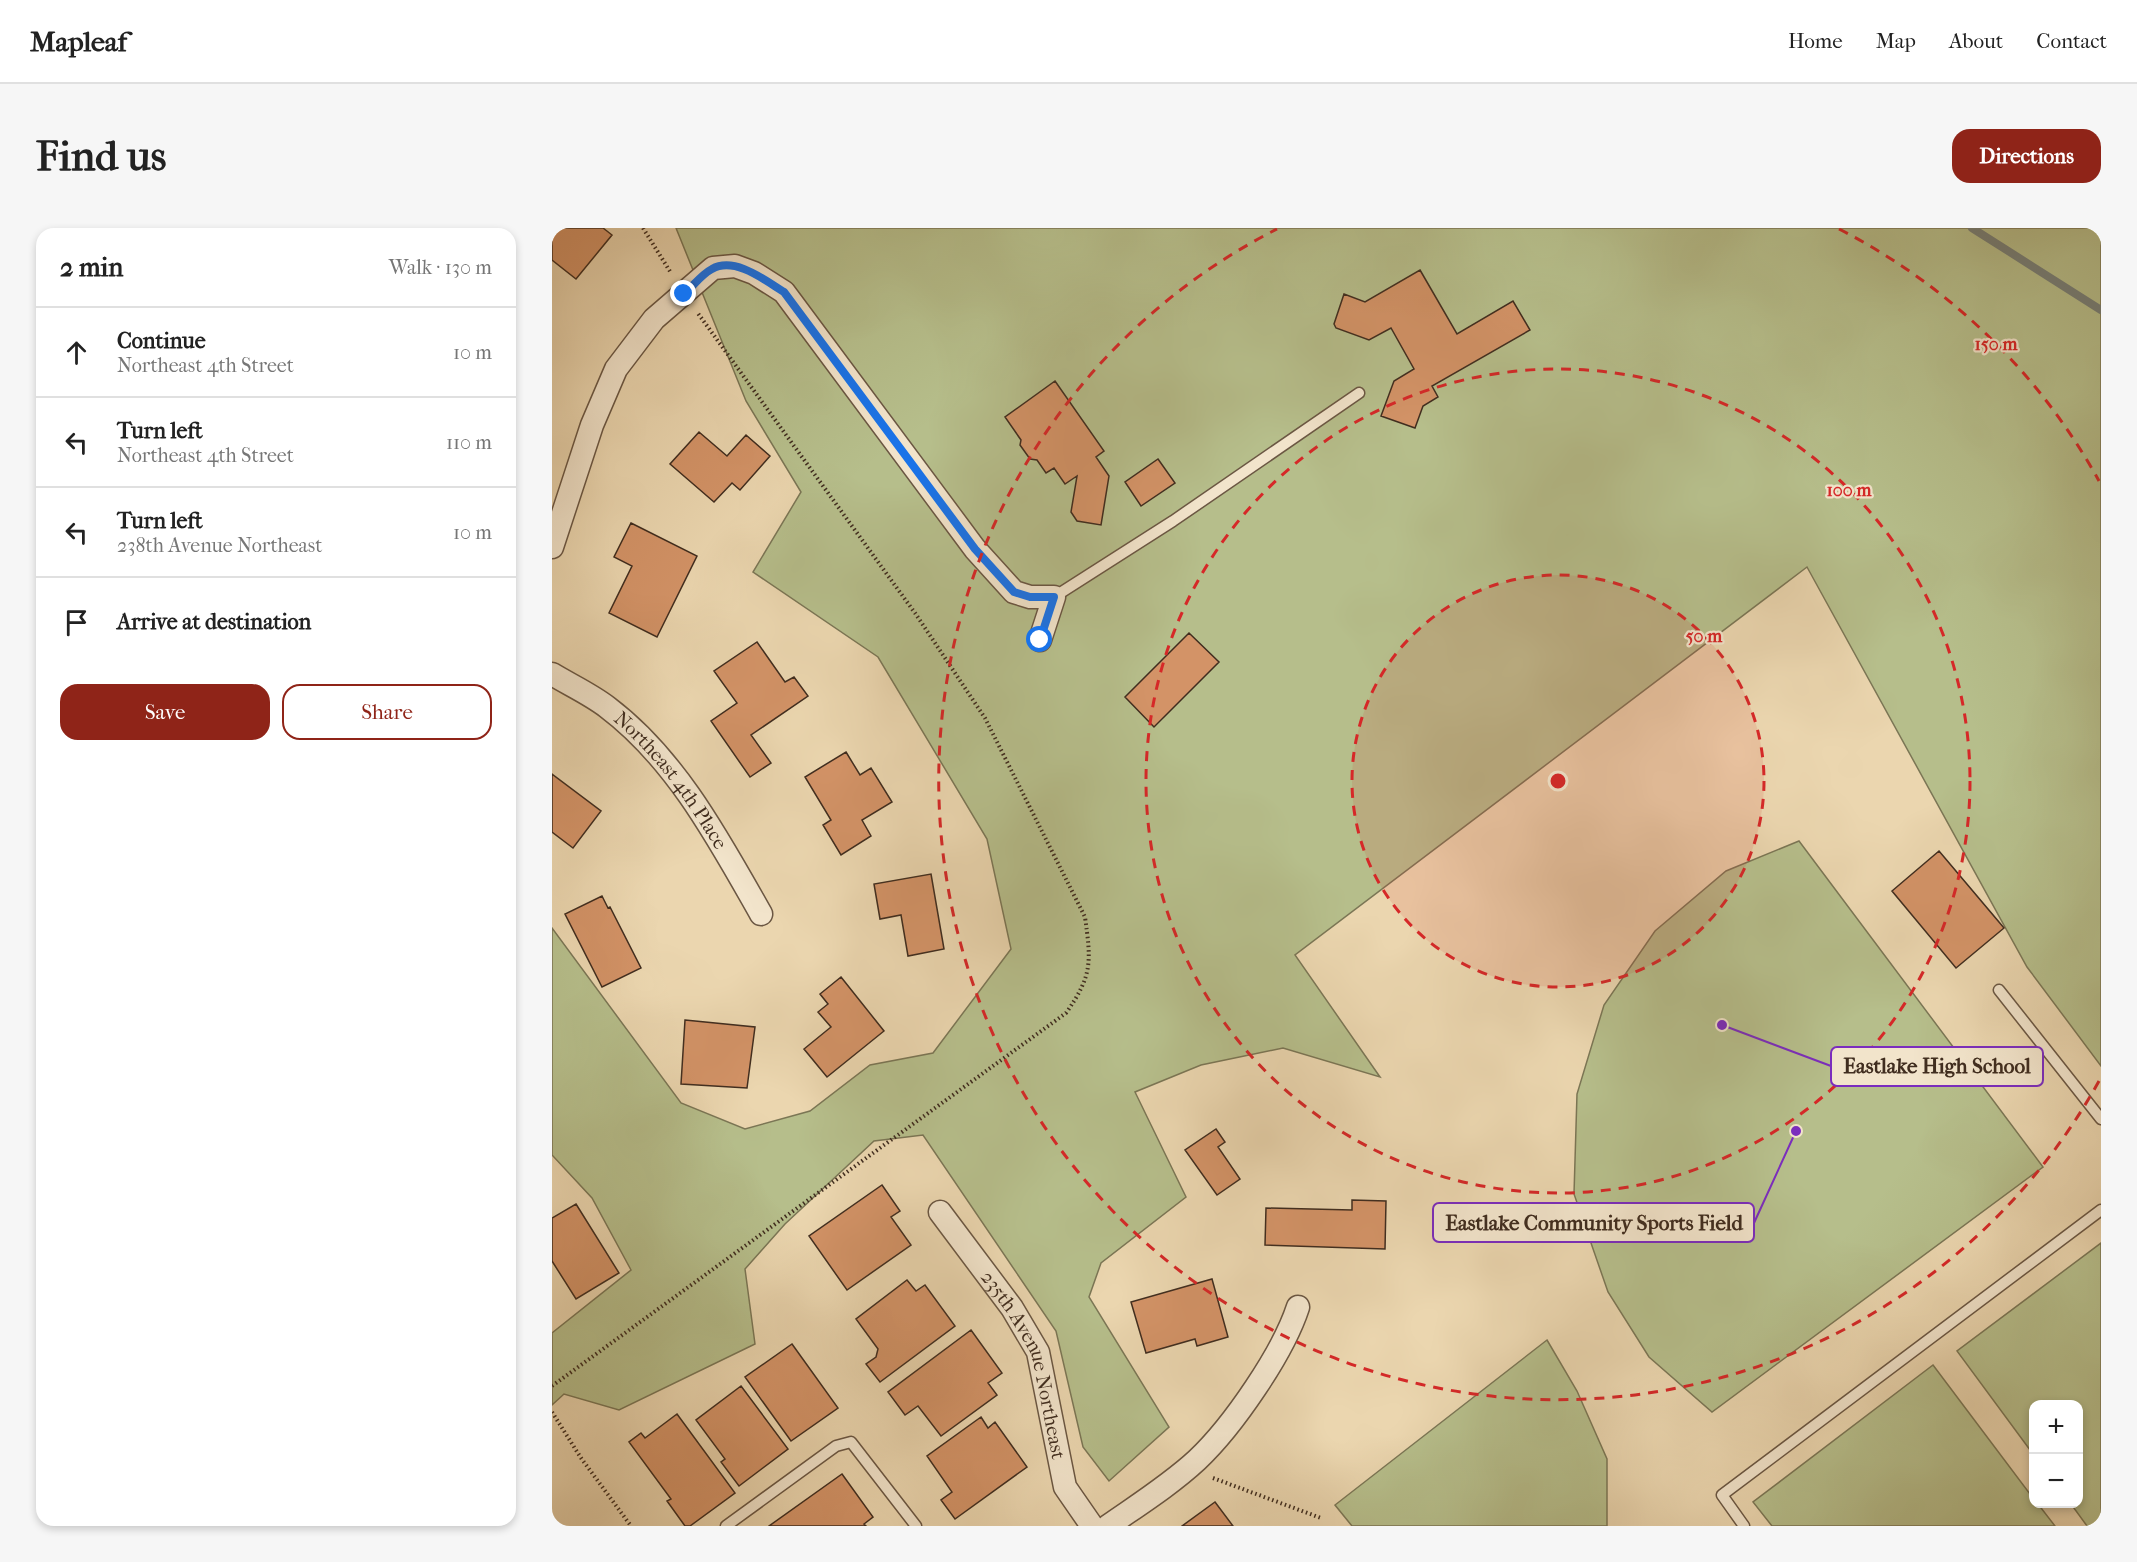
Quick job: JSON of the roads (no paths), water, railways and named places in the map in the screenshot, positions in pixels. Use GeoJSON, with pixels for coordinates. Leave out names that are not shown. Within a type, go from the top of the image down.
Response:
{"type":"FeatureCollection","features":[{"type":"Feature","properties":{"kind":"street"},"geometry":{"type":"LineString","coordinates":[[552,547],[592,424],[616,369],[654,319],[713,268],[735,266],[754,273],[784,292],[975,549],[1014,592],[1030,597],[1054,597],[1040,640]]}},
{"type":"Feature","properties":{"kind":"street","name":"Northeast 4th Place"},"geometry":{"type":"LineString","coordinates":[[552,674],[606,706],[646,741],[685,790],[716,837],[761,914]]}},
{"type":"Feature","properties":{"kind":"street","name":"235th Avenue Northeast"},"geometry":{"type":"LineString","coordinates":[[940,1212],[1012,1308],[1038,1352],[1065,1487],[1092,1526]]}},
{"type":"Feature","properties":{"kind":"street"},"geometry":{"type":"LineString","coordinates":[[1108,1526],[1171,1482],[1206,1450],[1256,1385],[1290,1330],[1298,1307]]}},
{"type":"Feature","properties":{"kind":"lane"},"geometry":{"type":"LineString","coordinates":[[1054,597],[1173,521],[1359,393]]}},
{"type":"Feature","properties":{"kind":"lane"},"geometry":{"type":"LineString","coordinates":[[1999,990],[2101,1119]]}},
{"type":"Feature","properties":{"kind":"lane"},"geometry":{"type":"LineString","coordinates":[[1744,1526],[1722,1495],[2101,1210]]}},
{"type":"Feature","properties":{"kind":"lane"},"geometry":{"type":"LineString","coordinates":[[726,1526],[836,1446],[851,1442],[916,1526]]}},
{"type":"Feature","properties":{"kind":"waterway"},"geometry":{"type":"LineString","coordinates":[[1972,228],[2101,310]]}},
{"type":"Feature","properties":{"kind":"place","name":"Eastlake High School"},"geometry":{"type":"Point","coordinates":[1722,1025]}},
{"type":"Feature","properties":{"kind":"place","name":"Eastlake Community Sports Field"},"geometry":{"type":"Point","coordinates":[1796,1131]}}]}
